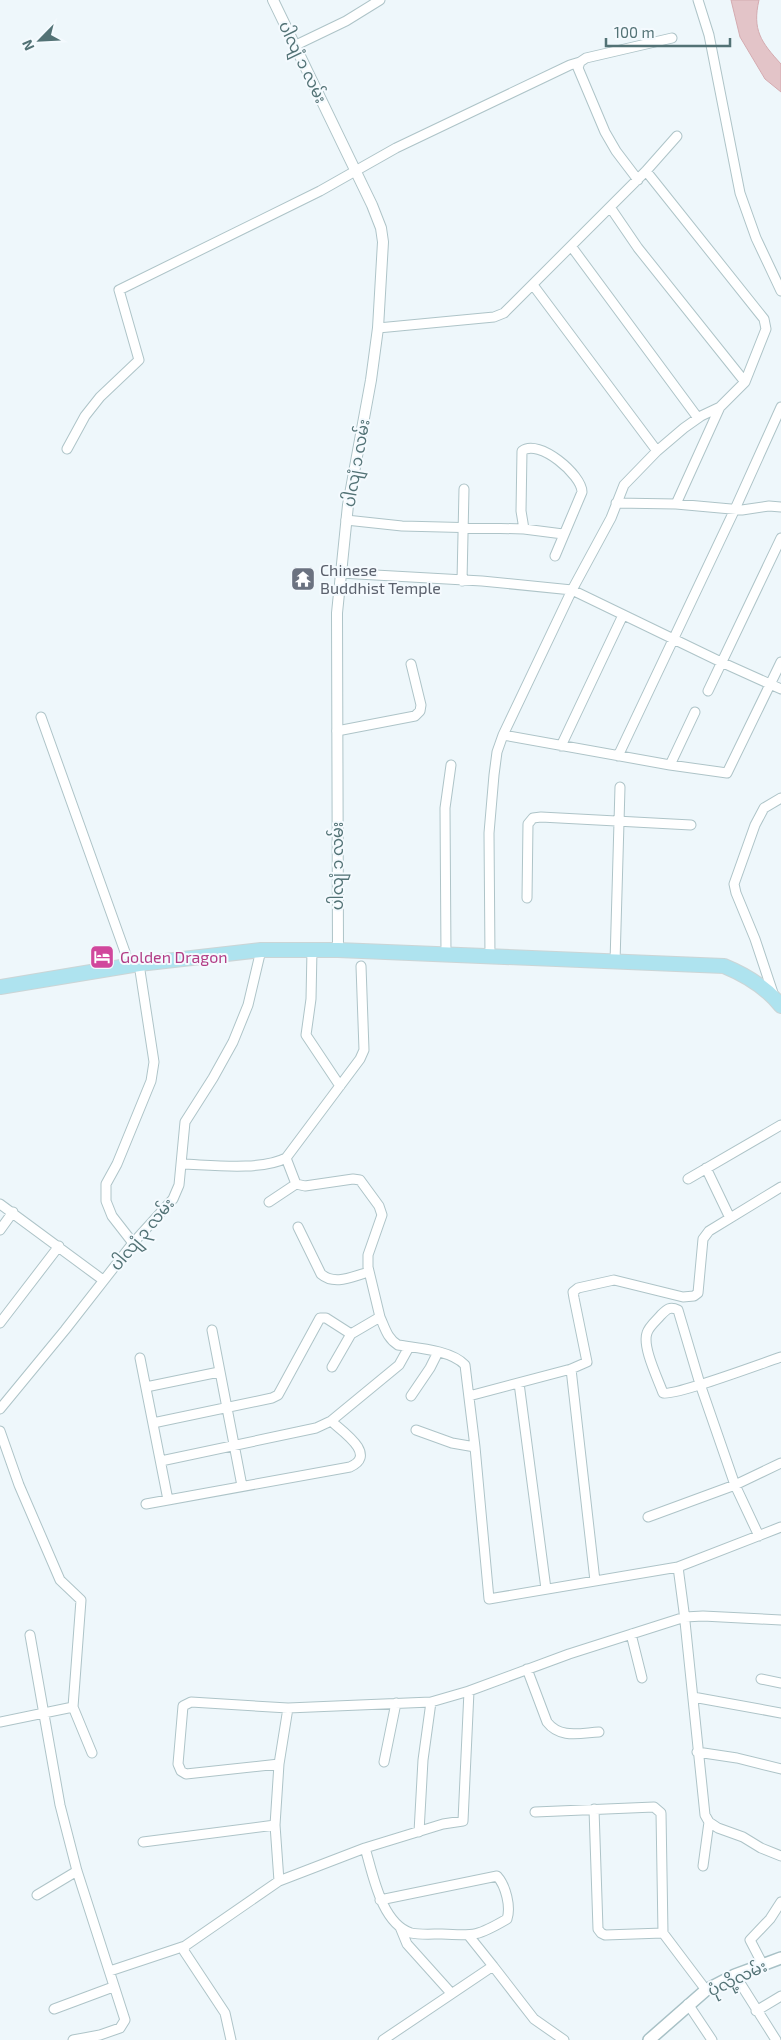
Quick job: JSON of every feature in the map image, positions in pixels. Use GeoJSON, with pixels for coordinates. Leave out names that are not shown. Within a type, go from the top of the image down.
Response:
{"type":"FeatureCollection","features":[{"type":"Feature","properties":{"kind":"highway"},"geometry":{"type":"LineString","coordinates":[[0,987],[134,965],[261,950],[338,950],[724,966],[742,973],[778,1002]]}},
{"type":"Feature","properties":{"kind":"main road","name":"ပုံလို့လမ်း"},"geometry":{"type":"LineString","coordinates":[[651,2040],[688,2004],[706,1990],[735,1975],[781,1958]]}},
{"type":"Feature","properties":{"kind":"street","name":"ပါလျံ ၁ လမ်း"},"geometry":{"type":"LineString","coordinates":[[273,0],[356,169],[381,228],[383,242],[378,328],[371,380],[346,520],[337,613],[338,950]]}},
{"type":"Feature","properties":{"kind":"street"},"geometry":{"type":"LineString","coordinates":[[698,0],[709,35],[740,193],[756,238],[781,291]]}},
{"type":"Feature","properties":{"kind":"street"},"geometry":{"type":"LineString","coordinates":[[294,46],[346,21],[376,1]]}},
{"type":"Feature","properties":{"kind":"street"},"geometry":{"type":"LineString","coordinates":[[67,450],[85,416],[100,397],[139,360],[119,290],[320,191],[356,169],[475,109],[570,65],[586,58],[672,38]]}},
{"type":"Feature","properties":{"kind":"street"},"geometry":{"type":"LineString","coordinates":[[580,62],[578,68],[580,76],[605,132],[638,180]]}},
{"type":"Feature","properties":{"kind":"street"},"geometry":{"type":"LineString","coordinates":[[378,328],[494,316],[509,309],[646,172],[677,136]]}},
{"type":"Feature","properties":{"kind":"street"},"geometry":{"type":"LineString","coordinates":[[490,956],[489,833],[497,752],[503,735],[572,590],[611,518],[624,485],[657,452],[698,418],[720,407],[745,382],[766,328],[764,319],[646,172]]}},
{"type":"Feature","properties":{"kind":"street"},"geometry":{"type":"LineString","coordinates":[[610,207],[638,248],[745,382]]}},
{"type":"Feature","properties":{"kind":"street"},"geometry":{"type":"LineString","coordinates":[[570,246],[698,418]]}},
{"type":"Feature","properties":{"kind":"street"},"geometry":{"type":"LineString","coordinates":[[533,285],[657,452]]}},
{"type":"Feature","properties":{"kind":"street"},"geometry":{"type":"LineString","coordinates":[[676,504],[720,407]]}},
{"type":"Feature","properties":{"kind":"street"},"geometry":{"type":"LineString","coordinates":[[618,756],[781,407]]}},
{"type":"Feature","properties":{"kind":"street"},"geometry":{"type":"LineString","coordinates":[[524,529],[521,511],[522,451],[526,448],[542,449],[578,480],[582,488],[555,556]]}},
{"type":"Feature","properties":{"kind":"street"},"geometry":{"type":"LineString","coordinates":[[462,580],[465,527],[464,488]]}},
{"type":"Feature","properties":{"kind":"street"},"geometry":{"type":"LineString","coordinates":[[616,503],[676,504],[735,509],[769,506],[781,507]]}},
{"type":"Feature","properties":{"kind":"street"},"geometry":{"type":"LineString","coordinates":[[346,520],[402,526],[524,529],[563,534]]}},
{"type":"Feature","properties":{"kind":"street"},"geometry":{"type":"LineString","coordinates":[[708,691],[781,538]]}},
{"type":"Feature","properties":{"kind":"street"},"geometry":{"type":"LineString","coordinates":[[340,573],[462,580],[572,590],[781,689]]}},
{"type":"Feature","properties":{"kind":"street"},"geometry":{"type":"LineString","coordinates":[[561,746],[624,615]]}},
{"type":"Feature","properties":{"kind":"street"},"geometry":{"type":"LineString","coordinates":[[503,735],[670,765],[727,773],[781,662]]}},
{"type":"Feature","properties":{"kind":"street"},"geometry":{"type":"LineString","coordinates":[[337,731],[416,716],[420,711],[421,705],[411,664]]}},
{"type":"Feature","properties":{"kind":"street"},"geometry":{"type":"LineString","coordinates":[[670,765],[695,712]]}},
{"type":"Feature","properties":{"kind":"street"},"geometry":{"type":"LineString","coordinates":[[41,718],[134,965],[154,1062],[147,1090],[117,1164],[106,1184],[106,1201],[112,1216],[133,1243]]}},
{"type":"Feature","properties":{"kind":"street"},"geometry":{"type":"LineString","coordinates":[[446,955],[445,808],[452,770],[451,765]]}},
{"type":"Feature","properties":{"kind":"street"},"geometry":{"type":"LineString","coordinates":[[615,962],[620,787]]}},
{"type":"Feature","properties":{"kind":"street"},"geometry":{"type":"LineString","coordinates":[[778,1002],[734,884],[755,824],[764,808],[781,798]]}},
{"type":"Feature","properties":{"kind":"street"},"geometry":{"type":"LineString","coordinates":[[527,898],[528,824],[533,818],[691,825]]}},
{"type":"Feature","properties":{"kind":"street","name":"ပါလျံ ၃ လမ်း"},"geometry":{"type":"LineString","coordinates":[[0,1409],[66,1330],[133,1243],[173,1199],[179,1185],[185,1122],[233,1042],[248,1005],[261,950]]}},
{"type":"Feature","properties":{"kind":"street"},"geometry":{"type":"LineString","coordinates":[[312,950],[311,999],[306,1035],[340,1086]]}},
{"type":"Feature","properties":{"kind":"street"},"geometry":{"type":"LineString","coordinates":[[182,1164],[260,1166],[278,1163],[286,1158],[360,1059],[364,1050],[361,966]]}},
{"type":"Feature","properties":{"kind":"street"},"geometry":{"type":"LineString","coordinates":[[688,1179],[781,1125]]}},
{"type":"Feature","properties":{"kind":"street"},"geometry":{"type":"LineString","coordinates":[[286,1158],[296,1184]]}},
{"type":"Feature","properties":{"kind":"street"},"geometry":{"type":"LineString","coordinates":[[706,1168],[730,1218]]}},
{"type":"Feature","properties":{"kind":"street"},"geometry":{"type":"LineString","coordinates":[[269,1202],[296,1184],[306,1186],[353,1179],[360,1180],[379,1206],[382,1215],[368,1256],[369,1272],[386,1333],[398,1345],[438,1352],[460,1360],[465,1365],[475,1447],[489,1600],[678,1568],[781,1526]]}},
{"type":"Feature","properties":{"kind":"street"},"geometry":{"type":"LineString","coordinates":[[781,1187],[709,1231],[703,1239],[698,1293],[673,1307],[667,1308],[647,1332],[647,1347],[664,1393],[668,1395],[781,1357]]}},
{"type":"Feature","properties":{"kind":"street"},"geometry":{"type":"LineString","coordinates":[[0,1204],[103,1280]]}},
{"type":"Feature","properties":{"kind":"street"},"geometry":{"type":"LineString","coordinates":[[0,1230],[13,1212]]}},
{"type":"Feature","properties":{"kind":"street"},"geometry":{"type":"LineString","coordinates":[[298,1227],[321,1274],[327,1279],[336,1281],[369,1272]]}},
{"type":"Feature","properties":{"kind":"street"},"geometry":{"type":"LineString","coordinates":[[0,1323],[59,1246]]}},
{"type":"Feature","properties":{"kind":"street"},"geometry":{"type":"LineString","coordinates":[[469,1396],[571,1369],[586,1362],[573,1292],[578,1288],[614,1280],[683,1297],[694,1296]]}},
{"type":"Feature","properties":{"kind":"street"},"geometry":{"type":"LineString","coordinates":[[673,1307],[680,1313],[700,1384],[735,1486],[759,1536]]}},
{"type":"Feature","properties":{"kind":"street"},"geometry":{"type":"LineString","coordinates":[[332,1367],[351,1334],[380,1317]]}},
{"type":"Feature","properties":{"kind":"street"},"geometry":{"type":"LineString","coordinates":[[153,1423],[272,1398],[278,1395],[320,1318],[326,1318],[351,1334]]}},
{"type":"Feature","properties":{"kind":"street"},"geometry":{"type":"LineString","coordinates":[[212,1330],[242,1486]]}},
{"type":"Feature","properties":{"kind":"street"},"geometry":{"type":"LineString","coordinates":[[161,1461],[309,1430],[330,1421],[399,1365],[409,1347]]}},
{"type":"Feature","properties":{"kind":"street"},"geometry":{"type":"LineString","coordinates":[[411,1396],[438,1352]]}},
{"type":"Feature","properties":{"kind":"street"},"geometry":{"type":"LineString","coordinates":[[140,1358],[168,1500]]}},
{"type":"Feature","properties":{"kind":"street"},"geometry":{"type":"LineString","coordinates":[[571,1369],[595,1581]]}},
{"type":"Feature","properties":{"kind":"street"},"geometry":{"type":"LineString","coordinates":[[146,1387],[219,1372]]}},
{"type":"Feature","properties":{"kind":"street"},"geometry":{"type":"LineString","coordinates":[[519,1383],[546,1589]]}},
{"type":"Feature","properties":{"kind":"street"},"geometry":{"type":"LineString","coordinates":[[146,1504],[356,1464],[360,1459],[358,1445],[330,1421]]}},
{"type":"Feature","properties":{"kind":"street"},"geometry":{"type":"LineString","coordinates":[[416,1430],[452,1443],[475,1447]]}},
{"type":"Feature","properties":{"kind":"street"},"geometry":{"type":"LineString","coordinates":[[0,1432],[19,1485],[60,1580],[81,1600],[73,1707],[92,1753]]}},
{"type":"Feature","properties":{"kind":"street"},"geometry":{"type":"LineString","coordinates":[[648,1517],[735,1486],[781,1463]]}},
{"type":"Feature","properties":{"kind":"street"},"geometry":{"type":"LineString","coordinates":[[678,1568],[685,1618],[697,1752],[705,1815],[709,1822],[718,1828],[743,1836],[761,1848],[781,1856]]}},
{"type":"Feature","properties":{"kind":"street"},"geometry":{"type":"LineString","coordinates":[[279,1764],[186,1774],[181,1771],[178,1764],[183,1706],[191,1702],[288,1708],[431,1702],[469,1691],[527,1669],[631,1634],[685,1618],[703,1616],[781,1620]]}},
{"type":"Feature","properties":{"kind":"street"},"geometry":{"type":"LineString","coordinates":[[631,1634],[642,1678]]}},
{"type":"Feature","properties":{"kind":"street"},"geometry":{"type":"LineString","coordinates":[[30,1635],[60,1805],[78,1871],[110,1971],[113,1987],[125,2020],[120,2028],[100,2035],[73,2040]]}},
{"type":"Feature","properties":{"kind":"street"},"geometry":{"type":"LineString","coordinates":[[527,1669],[541,1708],[552,1730],[570,1734],[599,1732]]}},
{"type":"Feature","properties":{"kind":"street"},"geometry":{"type":"LineString","coordinates":[[761,1679],[781,1683]]}},
{"type":"Feature","properties":{"kind":"street"},"geometry":{"type":"LineString","coordinates":[[110,1971],[185,1946],[279,1881],[365,1848],[443,1824],[463,1822],[469,1691]]}},
{"type":"Feature","properties":{"kind":"street"},"geometry":{"type":"LineString","coordinates":[[693,1696],[781,1714]]}},
{"type":"Feature","properties":{"kind":"street"},"geometry":{"type":"LineString","coordinates":[[419,1832],[423,1760],[431,1702]]}},
{"type":"Feature","properties":{"kind":"street"},"geometry":{"type":"LineString","coordinates":[[384,1762],[396,1703]]}},
{"type":"Feature","properties":{"kind":"street"},"geometry":{"type":"LineString","coordinates":[[0,1722],[73,1707]]}},
{"type":"Feature","properties":{"kind":"street"},"geometry":{"type":"LineString","coordinates":[[279,1881],[275,1825],[279,1764],[288,1708]]}},
{"type":"Feature","properties":{"kind":"street"},"geometry":{"type":"LineString","coordinates":[[697,1752],[737,1758],[781,1769]]}},
{"type":"Feature","properties":{"kind":"street"},"geometry":{"type":"LineString","coordinates":[[535,1812],[654,1807],[661,1813],[664,1933],[706,1990]]}},
{"type":"Feature","properties":{"kind":"street"},"geometry":{"type":"LineString","coordinates":[[594,1809],[598,1929],[605,1935],[664,1933]]}},
{"type":"Feature","properties":{"kind":"street"},"geometry":{"type":"LineString","coordinates":[[703,1866],[709,1822]]}},
{"type":"Feature","properties":{"kind":"street"},"geometry":{"type":"LineString","coordinates":[[142,1842],[275,1825]]}},
{"type":"Feature","properties":{"kind":"street"},"geometry":{"type":"LineString","coordinates":[[365,1848],[380,1900],[389,1916],[400,1927],[411,1933],[469,1936],[482,1934],[507,1919],[509,1912],[500,1879],[497,1876],[380,1900]]}},
{"type":"Feature","properties":{"kind":"street"},"geometry":{"type":"LineString","coordinates":[[37,1895],[78,1871]]}},
{"type":"Feature","properties":{"kind":"street"},"geometry":{"type":"LineString","coordinates":[[763,1965],[750,1940],[770,1919],[781,1902]]}},
{"type":"Feature","properties":{"kind":"street"},"geometry":{"type":"LineString","coordinates":[[400,1927],[407,1944],[451,1993]]}},
{"type":"Feature","properties":{"kind":"street"},"geometry":{"type":"LineString","coordinates":[[469,1936],[534,2019],[564,2040]]}},
{"type":"Feature","properties":{"kind":"street"},"geometry":{"type":"LineString","coordinates":[[185,1946],[184,1951],[225,2013],[231,2040]]}},
{"type":"Feature","properties":{"kind":"street"},"geometry":{"type":"LineString","coordinates":[[383,2040],[493,1966]]}},
{"type":"Feature","properties":{"kind":"street"},"geometry":{"type":"LineString","coordinates":[[735,1975],[776,2040]]}},
{"type":"Feature","properties":{"kind":"street"},"geometry":{"type":"LineString","coordinates":[[54,2009],[113,1987]]}},
{"type":"Feature","properties":{"kind":"street"},"geometry":{"type":"LineString","coordinates":[[756,2010],[781,1996]]}},
{"type":"Feature","properties":{"kind":"street"},"geometry":{"type":"LineString","coordinates":[[688,2004],[712,2040]]}},
{"type":"Feature","properties":{"kind":"shaded area"},"geometry":{"type":"Polygon","coordinates":[[[731,0],[759,0],[757,10],[758,28],[763,42],[781,64],[781,92],[765,79],[740,37],[731,0]]]}},
{"type":"Feature","properties":{"kind":"place","name":"Chinese Buddhist Temple"},"geometry":{"type":"Point","coordinates":[303,579]}},
{"type":"Feature","properties":{"kind":"place","name":"Golden Dragon"},"geometry":{"type":"Point","coordinates":[102,957]}}]}
